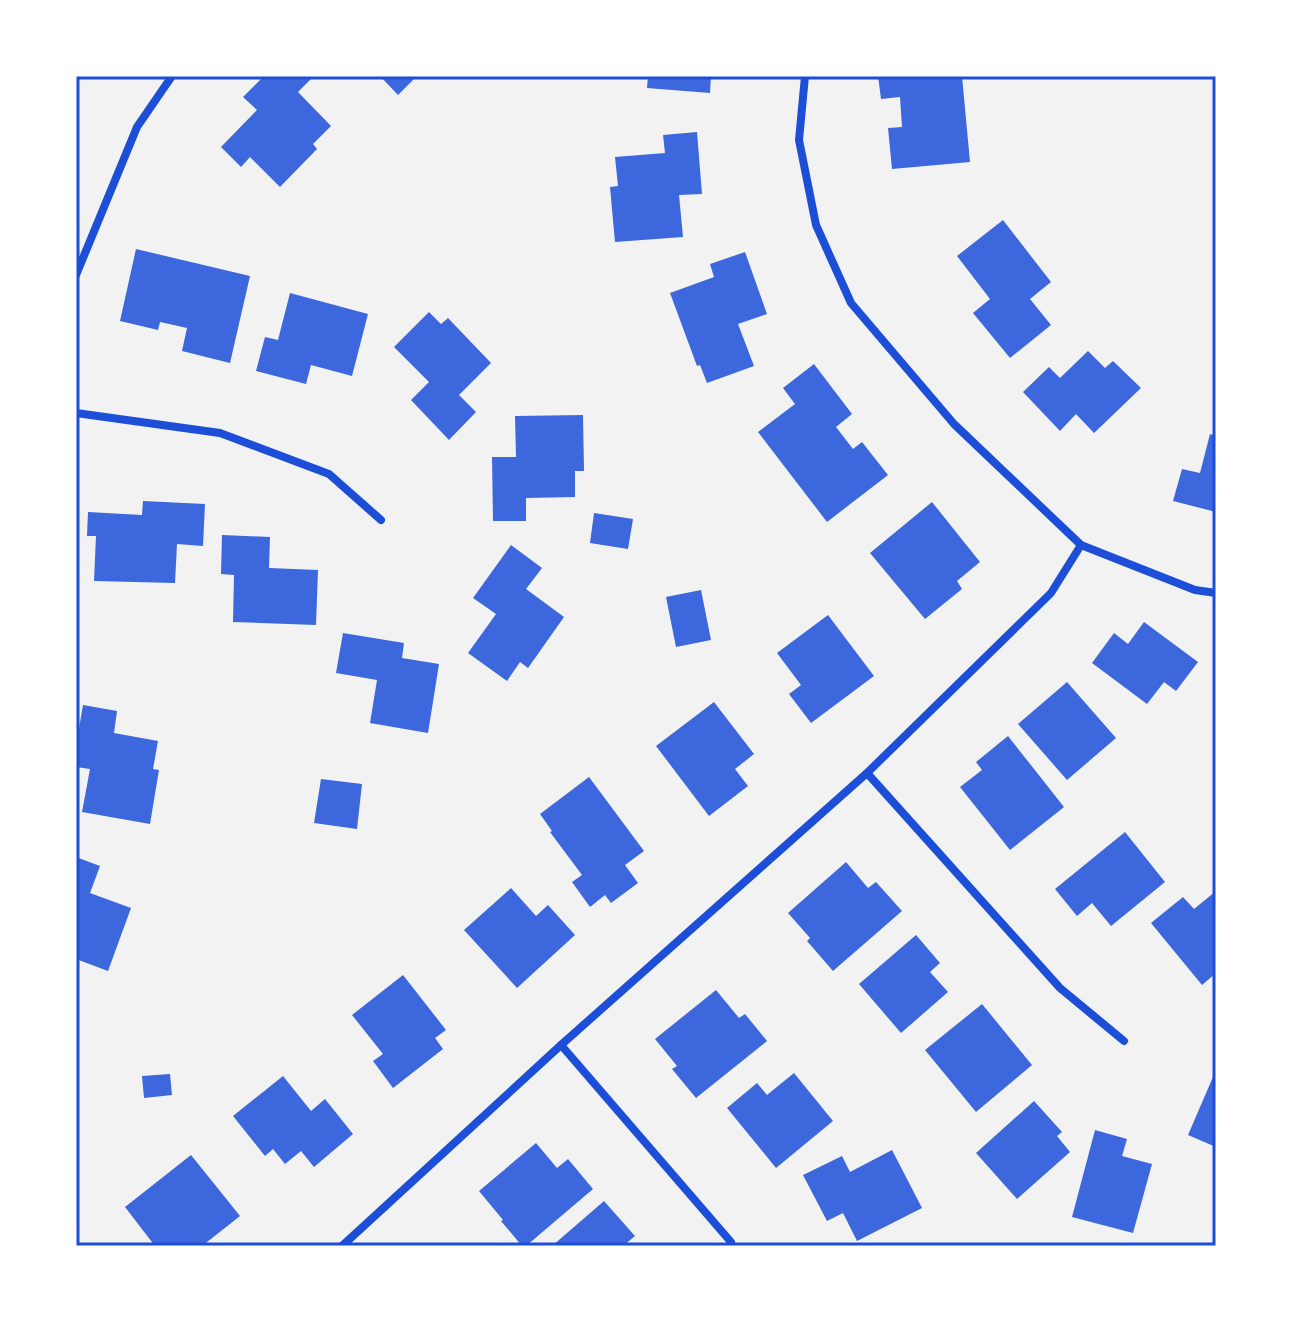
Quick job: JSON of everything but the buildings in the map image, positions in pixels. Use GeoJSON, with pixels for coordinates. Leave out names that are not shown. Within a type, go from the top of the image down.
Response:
{"type":"FeatureCollection","features":[{"type":"Feature","properties":{"kind":"street"},"geometry":{"type":"LineString","coordinates":[[76,275],[137,127],[172,76]]}},
{"type":"Feature","properties":{"kind":"street"},"geometry":{"type":"LineString","coordinates":[[805,76],[799,140],[801,154],[816,225],[851,303],[954,424],[1081,545],[1195,590],[1216,593]]}},
{"type":"Feature","properties":{"kind":"street"},"geometry":{"type":"LineString","coordinates":[[76,413],[220,433],[329,474],[381,520]]}},
{"type":"Feature","properties":{"kind":"street"},"geometry":{"type":"LineString","coordinates":[[342,1246],[561,1045],[867,773],[1051,593],[1081,545]]}},
{"type":"Feature","properties":{"kind":"street"},"geometry":{"type":"LineString","coordinates":[[867,773],[1060,988],[1124,1041]]}},
{"type":"Feature","properties":{"kind":"street"},"geometry":{"type":"LineString","coordinates":[[561,1045],[731,1242]]}}]}
